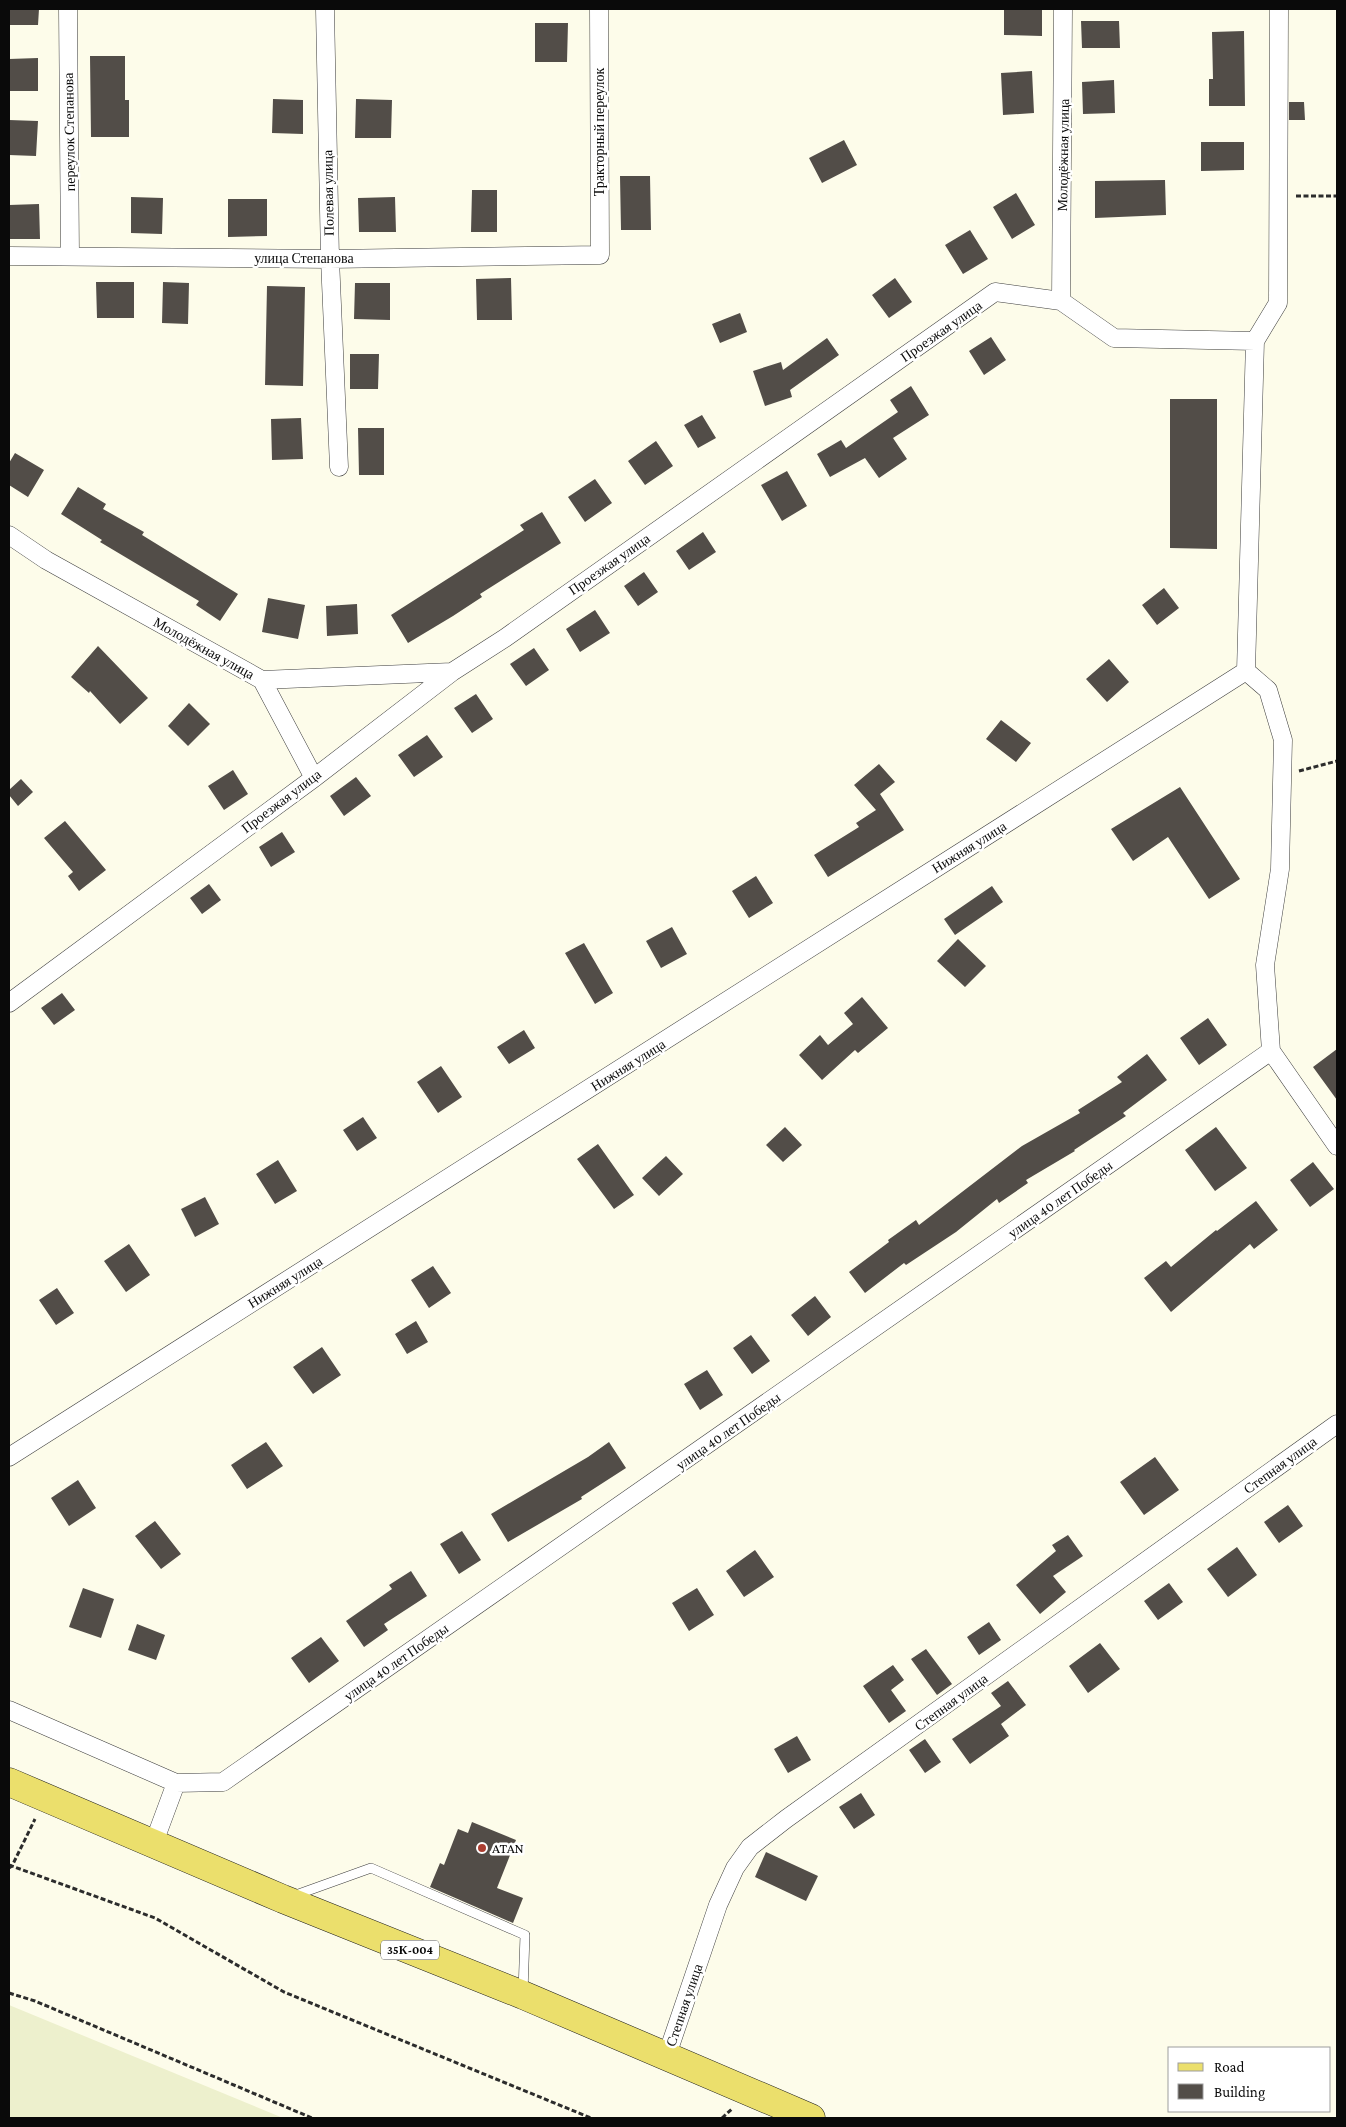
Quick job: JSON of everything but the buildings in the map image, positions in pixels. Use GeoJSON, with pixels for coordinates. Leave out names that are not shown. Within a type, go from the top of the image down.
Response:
{"type":"FeatureCollection","features":[{"type":"Feature","properties":{"kind":"main road","name":"35К-004"},"geometry":{"type":"LineString","coordinates":[[9,1782],[153,1845],[523,1995],[666,2058],[811,2118]]}},
{"type":"Feature","properties":{"kind":"street","name":"переулок Степанова"},"geometry":{"type":"LineString","coordinates":[[68,9],[70,256]]}},
{"type":"Feature","properties":{"kind":"street","name":"Полевая улица"},"geometry":{"type":"LineString","coordinates":[[325,9],[330,259],[339,467]]}},
{"type":"Feature","properties":{"kind":"street","name":"Тракторный переулок"},"geometry":{"type":"LineString","coordinates":[[599,9],[600,255]]}},
{"type":"Feature","properties":{"kind":"street","name":"Молодёжная улица"},"geometry":{"type":"LineString","coordinates":[[1061,300],[1063,9]]}},
{"type":"Feature","properties":{"kind":"street"},"geometry":{"type":"LineString","coordinates":[[1280,9],[1278,303],[1255,341],[1246,671],[1268,690],[1283,740],[1280,869],[1265,965],[1271,1051],[1337,1146]]}},
{"type":"Feature","properties":{"kind":"street","name":"улица Степанова"},"geometry":{"type":"LineString","coordinates":[[9,256],[330,259],[600,255]]}},
{"type":"Feature","properties":{"kind":"street","name":"Проезжая улица"},"geometry":{"type":"LineString","coordinates":[[9,1003],[314,778],[452,672],[504,638],[996,292],[1061,300],[1114,338],[1255,341]]}},
{"type":"Feature","properties":{"kind":"street","name":"Молодёжная улица"},"geometry":{"type":"LineString","coordinates":[[9,536],[46,560],[262,680],[452,672]]}},
{"type":"Feature","properties":{"kind":"street","name":"Нижняя улица"},"geometry":{"type":"LineString","coordinates":[[9,1457],[1246,671]]}},
{"type":"Feature","properties":{"kind":"street"},"geometry":{"type":"LineString","coordinates":[[262,680],[314,778]]}},
{"type":"Feature","properties":{"kind":"street","name":"улица 40 лет Победы"},"geometry":{"type":"LineString","coordinates":[[176,1783],[223,1782],[1271,1051]]}},
{"type":"Feature","properties":{"kind":"street","name":"Степная улица"},"geometry":{"type":"LineString","coordinates":[[666,2058],[718,1905],[735,1868],[750,1847],[786,1819],[1337,1424]]}},
{"type":"Feature","properties":{"kind":"street"},"geometry":{"type":"LineString","coordinates":[[9,1710],[176,1783],[153,1845]]}},
{"type":"Feature","properties":{"kind":"lane"},"geometry":{"type":"LineString","coordinates":[[283,1899],[371,1868],[525,1935],[523,1995]]}},
{"type":"Feature","properties":{"kind":"path"},"geometry":{"type":"LineString","coordinates":[[1278,196],[1337,196]]}},
{"type":"Feature","properties":{"kind":"path"},"geometry":{"type":"LineString","coordinates":[[1282,775],[1337,761]]}},
{"type":"Feature","properties":{"kind":"path"},"geometry":{"type":"LineString","coordinates":[[44,1798],[10,1867],[155,1918],[284,1992],[591,2118]]}},
{"type":"Feature","properties":{"kind":"path"},"geometry":{"type":"LineString","coordinates":[[9,1993],[35,2001],[312,2118]]}},
{"type":"Feature","properties":{"kind":"green space"},"geometry":{"type":"Polygon","coordinates":[[[9,2005],[283,2118],[9,2118],[9,2005]]]}},
{"type":"Feature","properties":{"kind":"place","name":"ATAN"},"geometry":{"type":"Point","coordinates":[482,1848]}}]}
